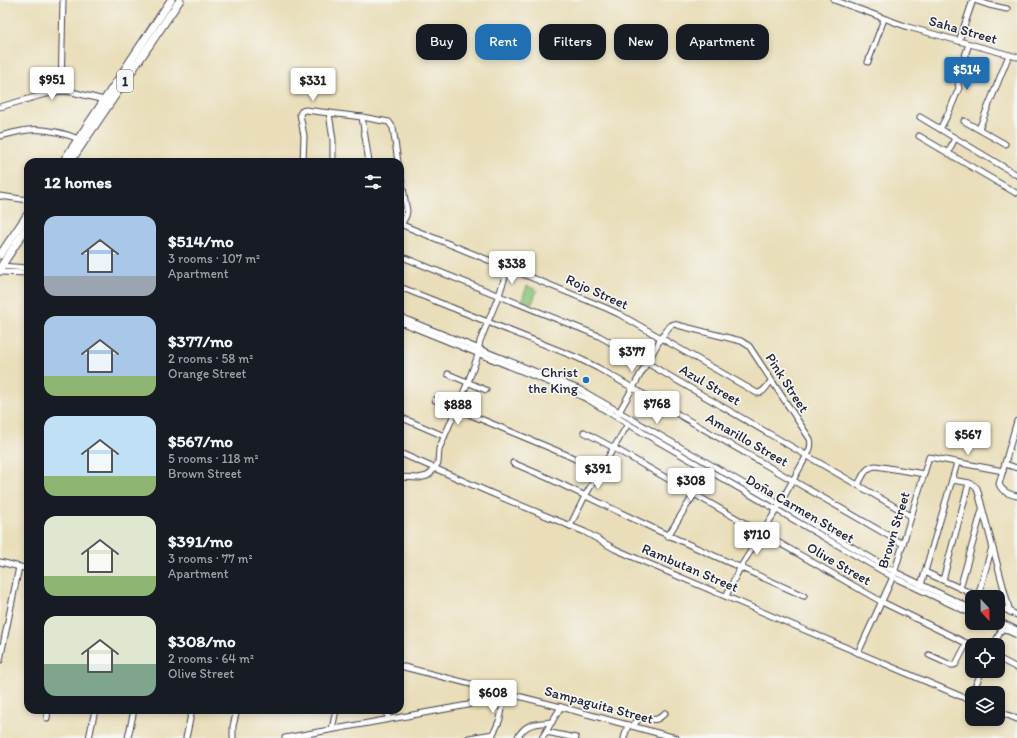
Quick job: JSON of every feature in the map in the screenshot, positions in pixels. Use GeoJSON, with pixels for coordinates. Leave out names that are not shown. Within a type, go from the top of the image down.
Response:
{"type":"FeatureCollection","features":[{"type":"Feature","properties":{"kind":"highway","name":"1"},"geometry":{"type":"LineString","coordinates":[[82,140],[104,100],[171,0]]}},
{"type":"Feature","properties":{"kind":"highway","name":"1"},"geometry":{"type":"LineString","coordinates":[[67,158],[73,153],[180,0]]}},
{"type":"Feature","properties":{"kind":"highway","name":"1"},"geometry":{"type":"LineString","coordinates":[[71,158],[73,153]]}},
{"type":"Feature","properties":{"kind":"highway"},"geometry":{"type":"LineString","coordinates":[[0,256],[24,220]]}},
{"type":"Feature","properties":{"kind":"highway"},"geometry":{"type":"LineString","coordinates":[[0,268],[24,232]]}},
{"type":"Feature","properties":{"kind":"street"},"geometry":{"type":"LineString","coordinates":[[61,91],[63,0]]}},
{"type":"Feature","properties":{"kind":"street","name":"Saha Street"},"geometry":{"type":"LineString","coordinates":[[834,0],[912,28],[1017,57]]}},
{"type":"Feature","properties":{"kind":"street"},"geometry":{"type":"LineString","coordinates":[[959,41],[974,0],[1007,9]]}},
{"type":"Feature","properties":{"kind":"street"},"geometry":{"type":"LineString","coordinates":[[868,62],[884,19]]}},
{"type":"Feature","properties":{"kind":"street"},"geometry":{"type":"LineString","coordinates":[[940,129],[959,88],[957,78],[969,44]]}},
{"type":"Feature","properties":{"kind":"street"},"geometry":{"type":"LineString","coordinates":[[979,129],[1009,55]]}},
{"type":"Feature","properties":{"kind":"street"},"geometry":{"type":"LineString","coordinates":[[0,107],[61,91],[72,92],[104,100]]}},
{"type":"Feature","properties":{"kind":"street"},"geometry":{"type":"LineString","coordinates":[[303,158],[304,136],[301,113],[305,110],[362,117],[391,123],[397,158]]}},
{"type":"Feature","properties":{"kind":"street"},"geometry":{"type":"LineString","coordinates":[[329,113],[333,140],[333,158]]}},
{"type":"Feature","properties":{"kind":"street"},"geometry":{"type":"LineString","coordinates":[[362,117],[368,158]]}},
{"type":"Feature","properties":{"kind":"street"},"geometry":{"type":"LineString","coordinates":[[920,117],[1017,175]]}},
{"type":"Feature","properties":{"kind":"street"},"geometry":{"type":"LineString","coordinates":[[964,121],[1004,144]]}},
{"type":"Feature","properties":{"kind":"street"},"geometry":{"type":"LineString","coordinates":[[0,136],[28,130],[38,130],[58,132],[82,140]]}},
{"type":"Feature","properties":{"kind":"street"},"geometry":{"type":"LineString","coordinates":[[919,136],[1016,193]]}},
{"type":"Feature","properties":{"kind":"street"},"geometry":{"type":"LineString","coordinates":[[948,153],[955,138]]}},
{"type":"Feature","properties":{"kind":"street"},"geometry":{"type":"LineString","coordinates":[[404,194],[407,211],[404,220]]}},
{"type":"Feature","properties":{"kind":"street"},"geometry":{"type":"LineString","coordinates":[[0,196],[24,199]]}},
{"type":"Feature","properties":{"kind":"street","name":"Rojo Street"},"geometry":{"type":"LineString","coordinates":[[404,226],[620,314],[756,393],[763,391],[772,381]]}},
{"type":"Feature","properties":{"kind":"street","name":"Azul Street"},"geometry":{"type":"LineString","coordinates":[[404,258],[599,336],[911,516]]}},
{"type":"Feature","properties":{"kind":"street"},"geometry":{"type":"LineString","coordinates":[[0,268],[24,268]]}},
{"type":"Feature","properties":{"kind":"street"},"geometry":{"type":"LineString","coordinates":[[0,268],[24,272]]}},
{"type":"Feature","properties":{"kind":"street"},"geometry":{"type":"LineString","coordinates":[[404,477],[423,478],[430,474],[438,463],[439,449],[468,382],[480,341],[499,295],[508,268]]}},
{"type":"Feature","properties":{"kind":"street","name":"Amarillo Street"},"geometry":{"type":"LineString","coordinates":[[404,289],[588,363],[903,544]]}},
{"type":"Feature","properties":{"kind":"street","name":"Doña Carmen Street"},"geometry":{"type":"LineString","coordinates":[[404,319],[478,351],[572,389],[590,398],[894,574],[965,610]]}},
{"type":"Feature","properties":{"kind":"street","name":"Doña Carmen Street"},"geometry":{"type":"LineString","coordinates":[[404,323],[478,351]]}},
{"type":"Feature","properties":{"kind":"street","name":"Pink Street"},"geometry":{"type":"LineString","coordinates":[[661,338],[668,328],[672,325],[677,325],[745,343],[752,350],[810,439],[811,448],[740,568],[726,596]]}},
{"type":"Feature","properties":{"kind":"street"},"geometry":{"type":"LineString","coordinates":[[618,415],[661,338]]}},
{"type":"Feature","properties":{"kind":"street"},"geometry":{"type":"LineString","coordinates":[[448,374],[486,390]]}},
{"type":"Feature","properties":{"kind":"street"},"geometry":{"type":"LineString","coordinates":[[435,400],[456,410],[567,454],[600,471]]}},
{"type":"Feature","properties":{"kind":"street","name":"Doña Carmen Street"},"geometry":{"type":"LineString","coordinates":[[618,415],[628,424],[778,506]]}},
{"type":"Feature","properties":{"kind":"street"},"geometry":{"type":"LineString","coordinates":[[404,419],[444,436]]}},
{"type":"Feature","properties":{"kind":"street"},"geometry":{"type":"LineString","coordinates":[[1017,421],[1014,441],[999,481],[1000,486],[1005,492],[1017,496]]}},
{"type":"Feature","properties":{"kind":"street"},"geometry":{"type":"LineString","coordinates":[[570,526],[585,496],[628,424]]}},
{"type":"Feature","properties":{"kind":"street","name":"Olive Street"},"geometry":{"type":"LineString","coordinates":[[584,432],[882,602],[965,642]]}},
{"type":"Feature","properties":{"kind":"street","name":"Rambutan Street"},"geometry":{"type":"LineString","coordinates":[[404,455],[585,532],[605,544],[627,554],[965,698]]}},
{"type":"Feature","properties":{"kind":"street","name":"Brown Street"},"geometry":{"type":"LineString","coordinates":[[858,653],[894,574],[929,457],[957,462]]}},
{"type":"Feature","properties":{"kind":"street"},"geometry":{"type":"LineString","coordinates":[[921,585],[957,462],[1002,471]]}},
{"type":"Feature","properties":{"kind":"street"},"geometry":{"type":"LineString","coordinates":[[513,463],[548,478],[668,536],[804,596]]}},
{"type":"Feature","properties":{"kind":"street"},"geometry":{"type":"LineString","coordinates":[[1005,464],[1017,468]]}},
{"type":"Feature","properties":{"kind":"street"},"geometry":{"type":"LineString","coordinates":[[858,485],[866,470],[872,466],[924,474]]}},
{"type":"Feature","properties":{"kind":"street"},"geometry":{"type":"LineString","coordinates":[[952,480],[973,484],[976,488],[1010,612]]}},
{"type":"Feature","properties":{"kind":"street"},"geometry":{"type":"LineString","coordinates":[[943,580],[969,483]]}},
{"type":"Feature","properties":{"kind":"street"},"geometry":{"type":"LineString","coordinates":[[668,536],[694,494]]}},
{"type":"Feature","properties":{"kind":"street"},"geometry":{"type":"LineString","coordinates":[[960,588],[982,509]]}},
{"type":"Feature","properties":{"kind":"street"},"geometry":{"type":"LineString","coordinates":[[980,590],[992,546]]}},
{"type":"Feature","properties":{"kind":"street"},"geometry":{"type":"LineString","coordinates":[[0,562],[24,568]]}},
{"type":"Feature","properties":{"kind":"street"},"geometry":{"type":"LineString","coordinates":[[0,660],[19,566]]}},
{"type":"Feature","properties":{"kind":"street"},"geometry":{"type":"LineString","coordinates":[[925,572],[965,590]]}},
{"type":"Feature","properties":{"kind":"street","name":"Doña Carmen Street"},"geometry":{"type":"LineString","coordinates":[[894,574],[965,606]]}},
{"type":"Feature","properties":{"kind":"street"},"geometry":{"type":"LineString","coordinates":[[1005,610],[1017,615]]}},
{"type":"Feature","properties":{"kind":"street"},"geometry":{"type":"LineString","coordinates":[[1005,627],[1017,630]]}},
{"type":"Feature","properties":{"kind":"street"},"geometry":{"type":"LineString","coordinates":[[1005,627],[1017,635]]}},
{"type":"Feature","properties":{"kind":"street"},"geometry":{"type":"LineString","coordinates":[[929,655],[954,665],[965,651]]}},
{"type":"Feature","properties":{"kind":"street"},"geometry":{"type":"LineString","coordinates":[[1005,662],[1017,668]]}},
{"type":"Feature","properties":{"kind":"street","name":"Sampaguita Street"},"geometry":{"type":"LineString","coordinates":[[404,667],[676,738]]}},
{"type":"Feature","properties":{"kind":"street"},"geometry":{"type":"LineString","coordinates":[[285,738],[468,705],[476,700],[482,688]]}},
{"type":"Feature","properties":{"kind":"street"},"geometry":{"type":"LineString","coordinates":[[469,738],[492,736],[498,726],[505,693]]}},
{"type":"Feature","properties":{"kind":"street"},"geometry":{"type":"LineString","coordinates":[[542,738],[561,707]]}},
{"type":"Feature","properties":{"kind":"street"},"geometry":{"type":"LineString","coordinates":[[46,718],[47,714]]}},
{"type":"Feature","properties":{"kind":"street"},"geometry":{"type":"LineString","coordinates":[[89,738],[94,714]]}},
{"type":"Feature","properties":{"kind":"street"},"geometry":{"type":"LineString","coordinates":[[128,738],[133,714]]}},
{"type":"Feature","properties":{"kind":"street"},"geometry":{"type":"LineString","coordinates":[[186,738],[191,714]]}},
{"type":"Feature","properties":{"kind":"street"},"geometry":{"type":"LineString","coordinates":[[233,738],[233,726],[236,714]]}},
{"type":"Feature","properties":{"kind":"street"},"geometry":{"type":"LineString","coordinates":[[332,729],[335,714]]}},
{"type":"Feature","properties":{"kind":"street"},"geometry":{"type":"LineString","coordinates":[[387,714],[389,719]]}},
{"type":"Feature","properties":{"kind":"street"},"geometry":{"type":"LineString","coordinates":[[624,738],[630,726],[640,718],[658,718],[666,714]]}},
{"type":"Feature","properties":{"kind":"street"},"geometry":{"type":"LineString","coordinates":[[1005,714],[1017,719]]}},
{"type":"Feature","properties":{"kind":"street"},"geometry":{"type":"LineString","coordinates":[[518,738],[520,733],[528,726],[552,722]]}},
{"type":"Feature","properties":{"kind":"street"},"geometry":{"type":"LineString","coordinates":[[546,732],[576,738]]}},
{"type":"Feature","properties":{"kind":"green space"},"geometry":{"type":"Polygon","coordinates":[[[527,286],[537,290],[532,304],[522,300],[527,286]]]}},
{"type":"Feature","properties":{"kind":"place","name":"Christ the King"},"geometry":{"type":"Point","coordinates":[586,380]}}]}
